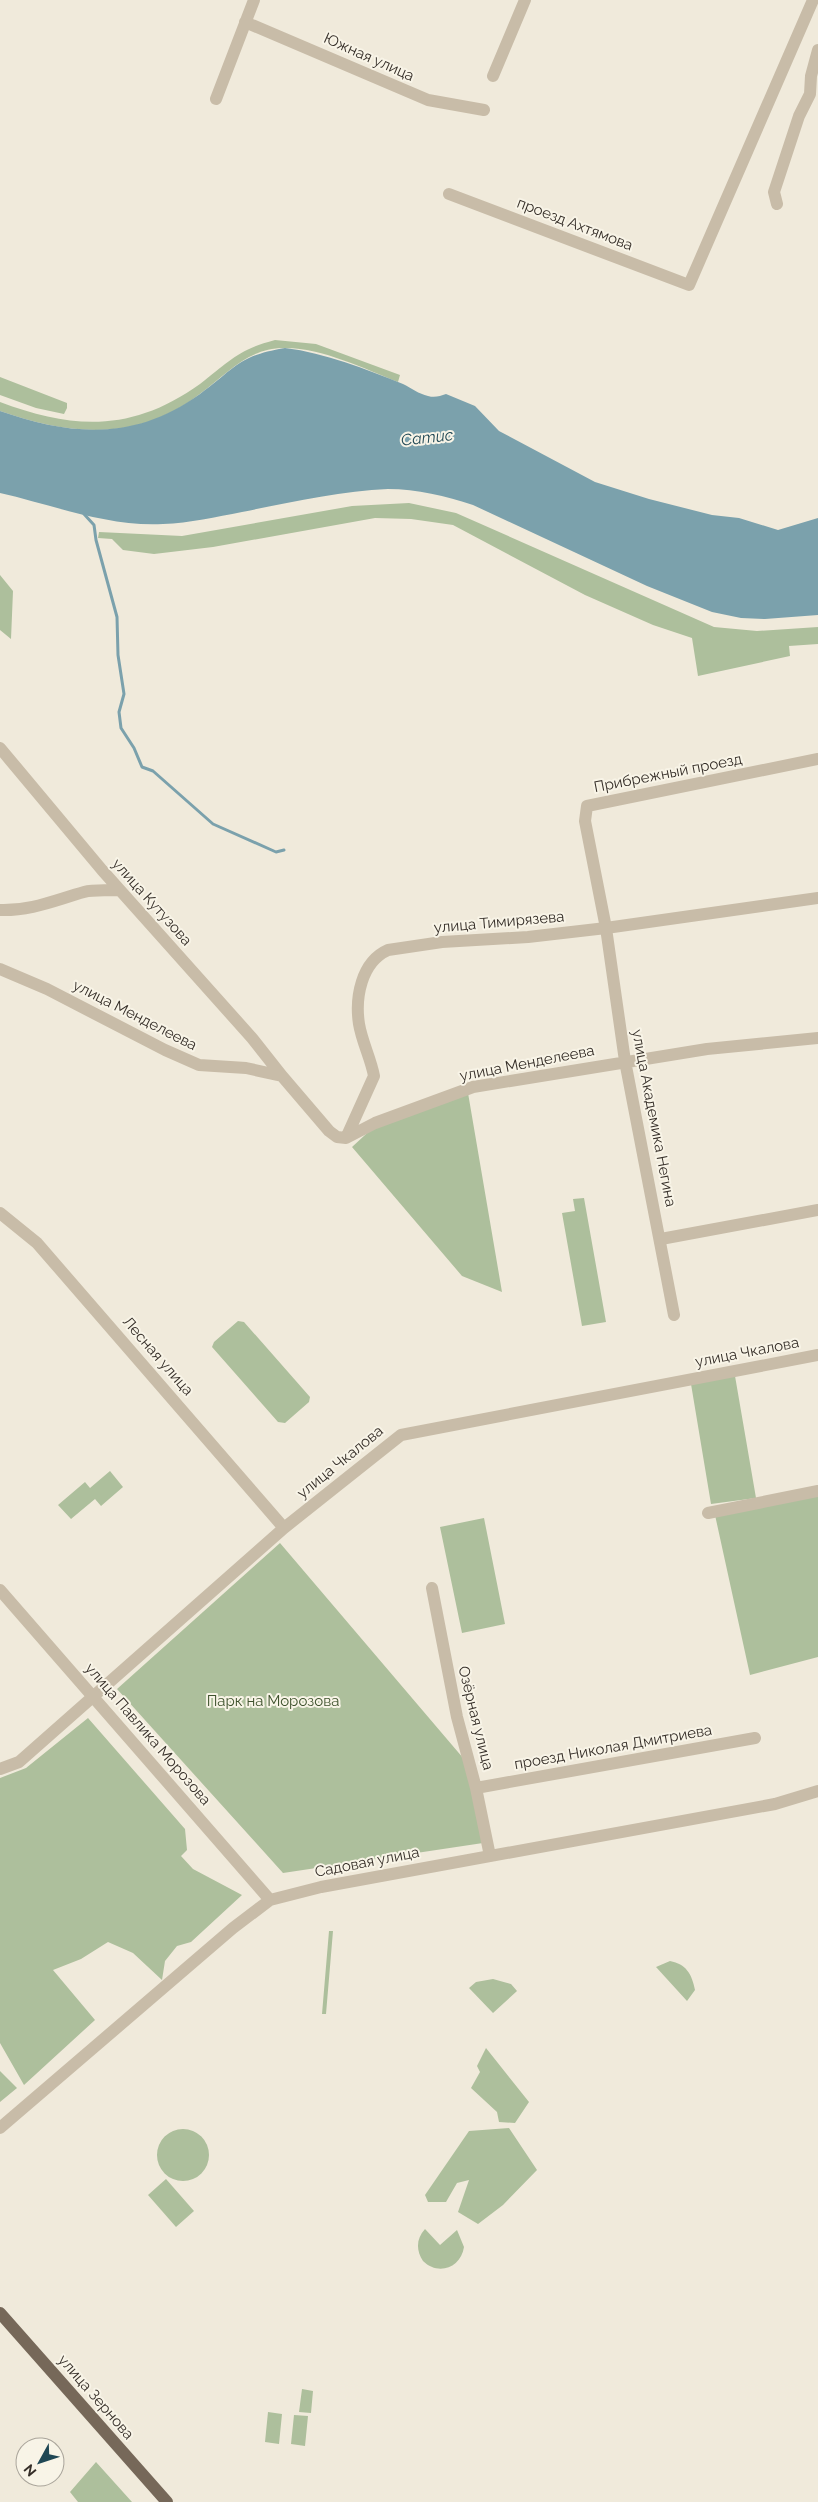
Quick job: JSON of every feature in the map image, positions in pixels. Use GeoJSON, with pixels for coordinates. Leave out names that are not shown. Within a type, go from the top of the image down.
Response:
{"type":"FeatureCollection","features":[{"type":"Feature","properties":{"kind":"main road","name":"улица Зернова"},"geometry":{"type":"LineString","coordinates":[[0,2314],[167,2502]]}},
{"type":"Feature","properties":{"kind":"street"},"geometry":{"type":"LineString","coordinates":[[216,99],[254,0]]}},
{"type":"Feature","properties":{"kind":"street"},"geometry":{"type":"LineString","coordinates":[[494,76],[525,0]]}},
{"type":"Feature","properties":{"kind":"street","name":"проезд Ахтямова"},"geometry":{"type":"LineString","coordinates":[[449,194],[689,285],[813,0]]}},
{"type":"Feature","properties":{"kind":"street","name":"Южная улица"},"geometry":{"type":"LineString","coordinates":[[245,22],[428,100],[484,110]]}},
{"type":"Feature","properties":{"kind":"street"},"geometry":{"type":"LineString","coordinates":[[777,204],[774,192],[799,116],[814,96],[811,76],[818,50]]}},
{"type":"Feature","properties":{"kind":"street","name":"улица Кутузова"},"geometry":{"type":"LineString","coordinates":[[0,748],[120,890],[252,1038],[282,1076]]}},
{"type":"Feature","properties":{"kind":"street","name":"Прибрежный проезд"},"geometry":{"type":"LineString","coordinates":[[606,928],[586,821],[587,806],[818,759]]}},
{"type":"Feature","properties":{"kind":"street"},"geometry":{"type":"LineString","coordinates":[[0,910],[21,911],[63,901],[86,892],[120,890]]}},
{"type":"Feature","properties":{"kind":"street","name":"улица Тимирязева"},"geometry":{"type":"LineString","coordinates":[[346,1138],[374,1076],[359,1024],[360,988],[363,976],[381,954],[442,942],[528,937],[606,928],[818,898]]}},
{"type":"Feature","properties":{"kind":"street","name":"улица Академика Негина"},"geometry":{"type":"LineString","coordinates":[[606,928],[625,1061],[674,1315]]}},
{"type":"Feature","properties":{"kind":"street","name":"улица Менделеева"},"geometry":{"type":"LineString","coordinates":[[0,968],[47,989],[165,1050],[199,1065],[246,1068],[282,1076]]}},
{"type":"Feature","properties":{"kind":"street","name":"улица Менделеева"},"geometry":{"type":"LineString","coordinates":[[346,1138],[375,1123],[474,1087],[707,1049],[818,1038]]}},
{"type":"Feature","properties":{"kind":"street"},"geometry":{"type":"LineString","coordinates":[[282,1076],[329,1131],[337,1137],[346,1138]]}},
{"type":"Feature","properties":{"kind":"street"},"geometry":{"type":"LineString","coordinates":[[660,1239],[818,1210]]}},
{"type":"Feature","properties":{"kind":"street","name":"Лесная улица"},"geometry":{"type":"LineString","coordinates":[[0,1213],[37,1243],[284,1528]]}},
{"type":"Feature","properties":{"kind":"street","name":"улица Чкалова"},"geometry":{"type":"LineString","coordinates":[[0,1770],[19,1762],[95,1697],[284,1528],[401,1435],[818,1355]]}},
{"type":"Feature","properties":{"kind":"street"},"geometry":{"type":"LineString","coordinates":[[708,1513],[818,1491]]}},
{"type":"Feature","properties":{"kind":"street","name":"Озёрная улица"},"geometry":{"type":"LineString","coordinates":[[432,1588],[457,1717],[476,1788],[490,1856]]}},
{"type":"Feature","properties":{"kind":"street","name":"улица Павлика Морозова"},"geometry":{"type":"LineString","coordinates":[[0,1590],[270,1900]]}},
{"type":"Feature","properties":{"kind":"street","name":"проезд Николая Дмитриева"},"geometry":{"type":"LineString","coordinates":[[476,1788],[755,1738]]}},
{"type":"Feature","properties":{"kind":"street","name":"Садовая улица"},"geometry":{"type":"LineString","coordinates":[[0,2128],[233,1928],[270,1900],[321,1887],[775,1804],[818,1792]]}},
{"type":"Feature","properties":{"kind":"green space"},"geometry":{"type":"Polygon","coordinates":[[[275,340],[316,344],[400,375],[398,382],[329,355],[314,351],[286,348],[261,352],[250,357],[177,409],[153,420],[129,427],[104,430],[53,426],[0,411],[0,402],[53,418],[103,422],[127,418],[151,411],[175,400],[242,353],[275,340]]]}},
{"type":"Feature","properties":{"kind":"green space"},"geometry":{"type":"Polygon","coordinates":[[[0,377],[67,403],[64,414],[36,408],[0,395],[0,377]]]}},
{"type":"Feature","properties":{"kind":"green space"},"geometry":{"type":"Polygon","coordinates":[[[409,503],[456,513],[714,627],[757,631],[818,627],[818,644],[789,646],[790,656],[698,676],[692,638],[653,625],[585,595],[453,525],[411,519],[375,518],[213,547],[154,554],[123,550],[112,539],[98,538],[99,532],[182,536],[352,506],[409,503]]]}},
{"type":"Feature","properties":{"kind":"green space"},"geometry":{"type":"Polygon","coordinates":[[[0,575],[13,591],[11,639],[0,630],[0,575]]]}},
{"type":"Feature","properties":{"kind":"green space"},"geometry":{"type":"Polygon","coordinates":[[[468,1093],[502,1292],[462,1276],[352,1147],[377,1124],[468,1093]]]}},
{"type":"Feature","properties":{"kind":"green space"},"geometry":{"type":"Polygon","coordinates":[[[584,1198],[606,1322],[582,1326],[562,1213],[575,1211],[573,1199],[584,1198]]]}},
{"type":"Feature","properties":{"kind":"green space"},"geometry":{"type":"Polygon","coordinates":[[[238,1321],[244,1322],[310,1397],[309,1402],[285,1423],[278,1422],[212,1347],[214,1342],[238,1321]]]}},
{"type":"Feature","properties":{"kind":"green space"},"geometry":{"type":"Polygon","coordinates":[[[735,1376],[756,1498],[711,1504],[691,1384],[735,1376]]]}},
{"type":"Feature","properties":{"kind":"green space"},"geometry":{"type":"Polygon","coordinates":[[[110,1471],[123,1487],[101,1506],[95,1499],[71,1519],[58,1505],[85,1482],[90,1488],[110,1471]]]}},
{"type":"Feature","properties":{"kind":"green space"},"geometry":{"type":"Polygon","coordinates":[[[818,1495],[818,1657],[750,1675],[715,1515],[818,1495]]]}},
{"type":"Feature","properties":{"kind":"green space"},"geometry":{"type":"Polygon","coordinates":[[[484,1518],[505,1624],[462,1633],[440,1527],[484,1518]]]}},
{"type":"Feature","properties":{"kind":"green space","name":"Парк на Морозова"},"geometry":{"type":"Polygon","coordinates":[[[280,1543],[475,1772],[483,1843],[283,1873],[117,1689],[280,1543]]]}},
{"type":"Feature","properties":{"kind":"green space"},"geometry":{"type":"Polygon","coordinates":[[[88,1718],[185,1829],[187,1850],[181,1856],[193,1869],[242,1895],[191,1942],[177,1946],[165,1961],[162,1980],[133,1953],[108,1942],[81,1959],[53,1970],[95,2020],[24,2085],[0,2043],[0,1778],[26,1768],[88,1718]]]}},
{"type":"Feature","properties":{"kind":"green space"},"geometry":{"type":"Polygon","coordinates":[[[329,1931],[333,1931],[326,2014],[322,2014],[329,1931]]]}},
{"type":"Feature","properties":{"kind":"green space"},"geometry":{"type":"Polygon","coordinates":[[[670,1961],[684,1967],[692,1979],[695,1990],[687,2001],[656,1967],[670,1961]]]}},
{"type":"Feature","properties":{"kind":"green space"},"geometry":{"type":"Polygon","coordinates":[[[493,1979],[511,1984],[517,1991],[493,2013],[469,1988],[476,1982],[493,1979]]]}},
{"type":"Feature","properties":{"kind":"green space"},"geometry":{"type":"Polygon","coordinates":[[[486,2048],[529,2102],[515,2123],[499,2122],[497,2112],[471,2088],[480,2072],[477,2066],[486,2048]]]}},
{"type":"Feature","properties":{"kind":"green space"},"geometry":{"type":"Polygon","coordinates":[[[0,2071],[17,2088],[0,2102],[0,2071]]]}},
{"type":"Feature","properties":{"kind":"green space"},"geometry":{"type":"Polygon","coordinates":[[[509,2128],[537,2170],[503,2205],[478,2224],[458,2212],[469,2180],[457,2183],[446,2202],[428,2202],[425,2195],[469,2131],[509,2128]]]}},
{"type":"Feature","properties":{"kind":"green space"},"geometry":{"type":"Polygon","coordinates":[[[183,2129],[193,2131],[201,2137],[207,2145],[209,2155],[207,2165],[201,2173],[193,2179],[183,2181],[173,2179],[165,2173],[159,2165],[157,2155],[159,2145],[165,2137],[173,2131],[183,2129]]]}},
{"type":"Feature","properties":{"kind":"green space"},"geometry":{"type":"Polygon","coordinates":[[[166,2179],[194,2211],[176,2227],[148,2195],[166,2179]]]}},
{"type":"Feature","properties":{"kind":"green space"},"geometry":{"type":"Polygon","coordinates":[[[425,2229],[440,2245],[457,2230],[464,2247],[462,2254],[454,2265],[442,2269],[429,2266],[423,2261],[418,2245],[425,2229]]]}},
{"type":"Feature","properties":{"kind":"green space"},"geometry":{"type":"Polygon","coordinates":[[[302,2389],[313,2391],[311,2413],[299,2412],[302,2389]]]}},
{"type":"Feature","properties":{"kind":"green space"},"geometry":{"type":"Polygon","coordinates":[[[268,2412],[282,2414],[279,2444],[265,2442],[268,2412]]]}},
{"type":"Feature","properties":{"kind":"green space"},"geometry":{"type":"Polygon","coordinates":[[[294,2415],[308,2416],[305,2446],[291,2444],[294,2415]]]}},
{"type":"Feature","properties":{"kind":"green space"},"geometry":{"type":"Polygon","coordinates":[[[96,2462],[132,2502],[78,2502],[70,2492],[96,2462]]]}},
{"type":"Feature","properties":{"kind":"water","name":"Сатис"},"geometry":{"type":"Polygon","coordinates":[[[285,348],[345,362],[431,397],[446,394],[475,406],[499,431],[595,482],[649,499],[712,515],[739,518],[778,530],[818,518],[818,615],[765,619],[741,618],[712,612],[647,586],[473,505],[421,492],[388,489],[352,492],[203,520],[163,524],[142,524],[101,519],[0,493],[0,411],[52,426],[103,430],[127,427],[151,420],[176,409],[200,394],[247,359],[269,351],[285,348]]]}},
{"type":"Feature","properties":{"kind":"waterway"},"geometry":{"type":"LineString","coordinates":[[84,514],[94,525],[96,540],[117,617],[118,655],[124,694],[119,712],[121,728],[134,748],[142,767],[153,771],[213,824],[276,852],[284,850]]}}]}
